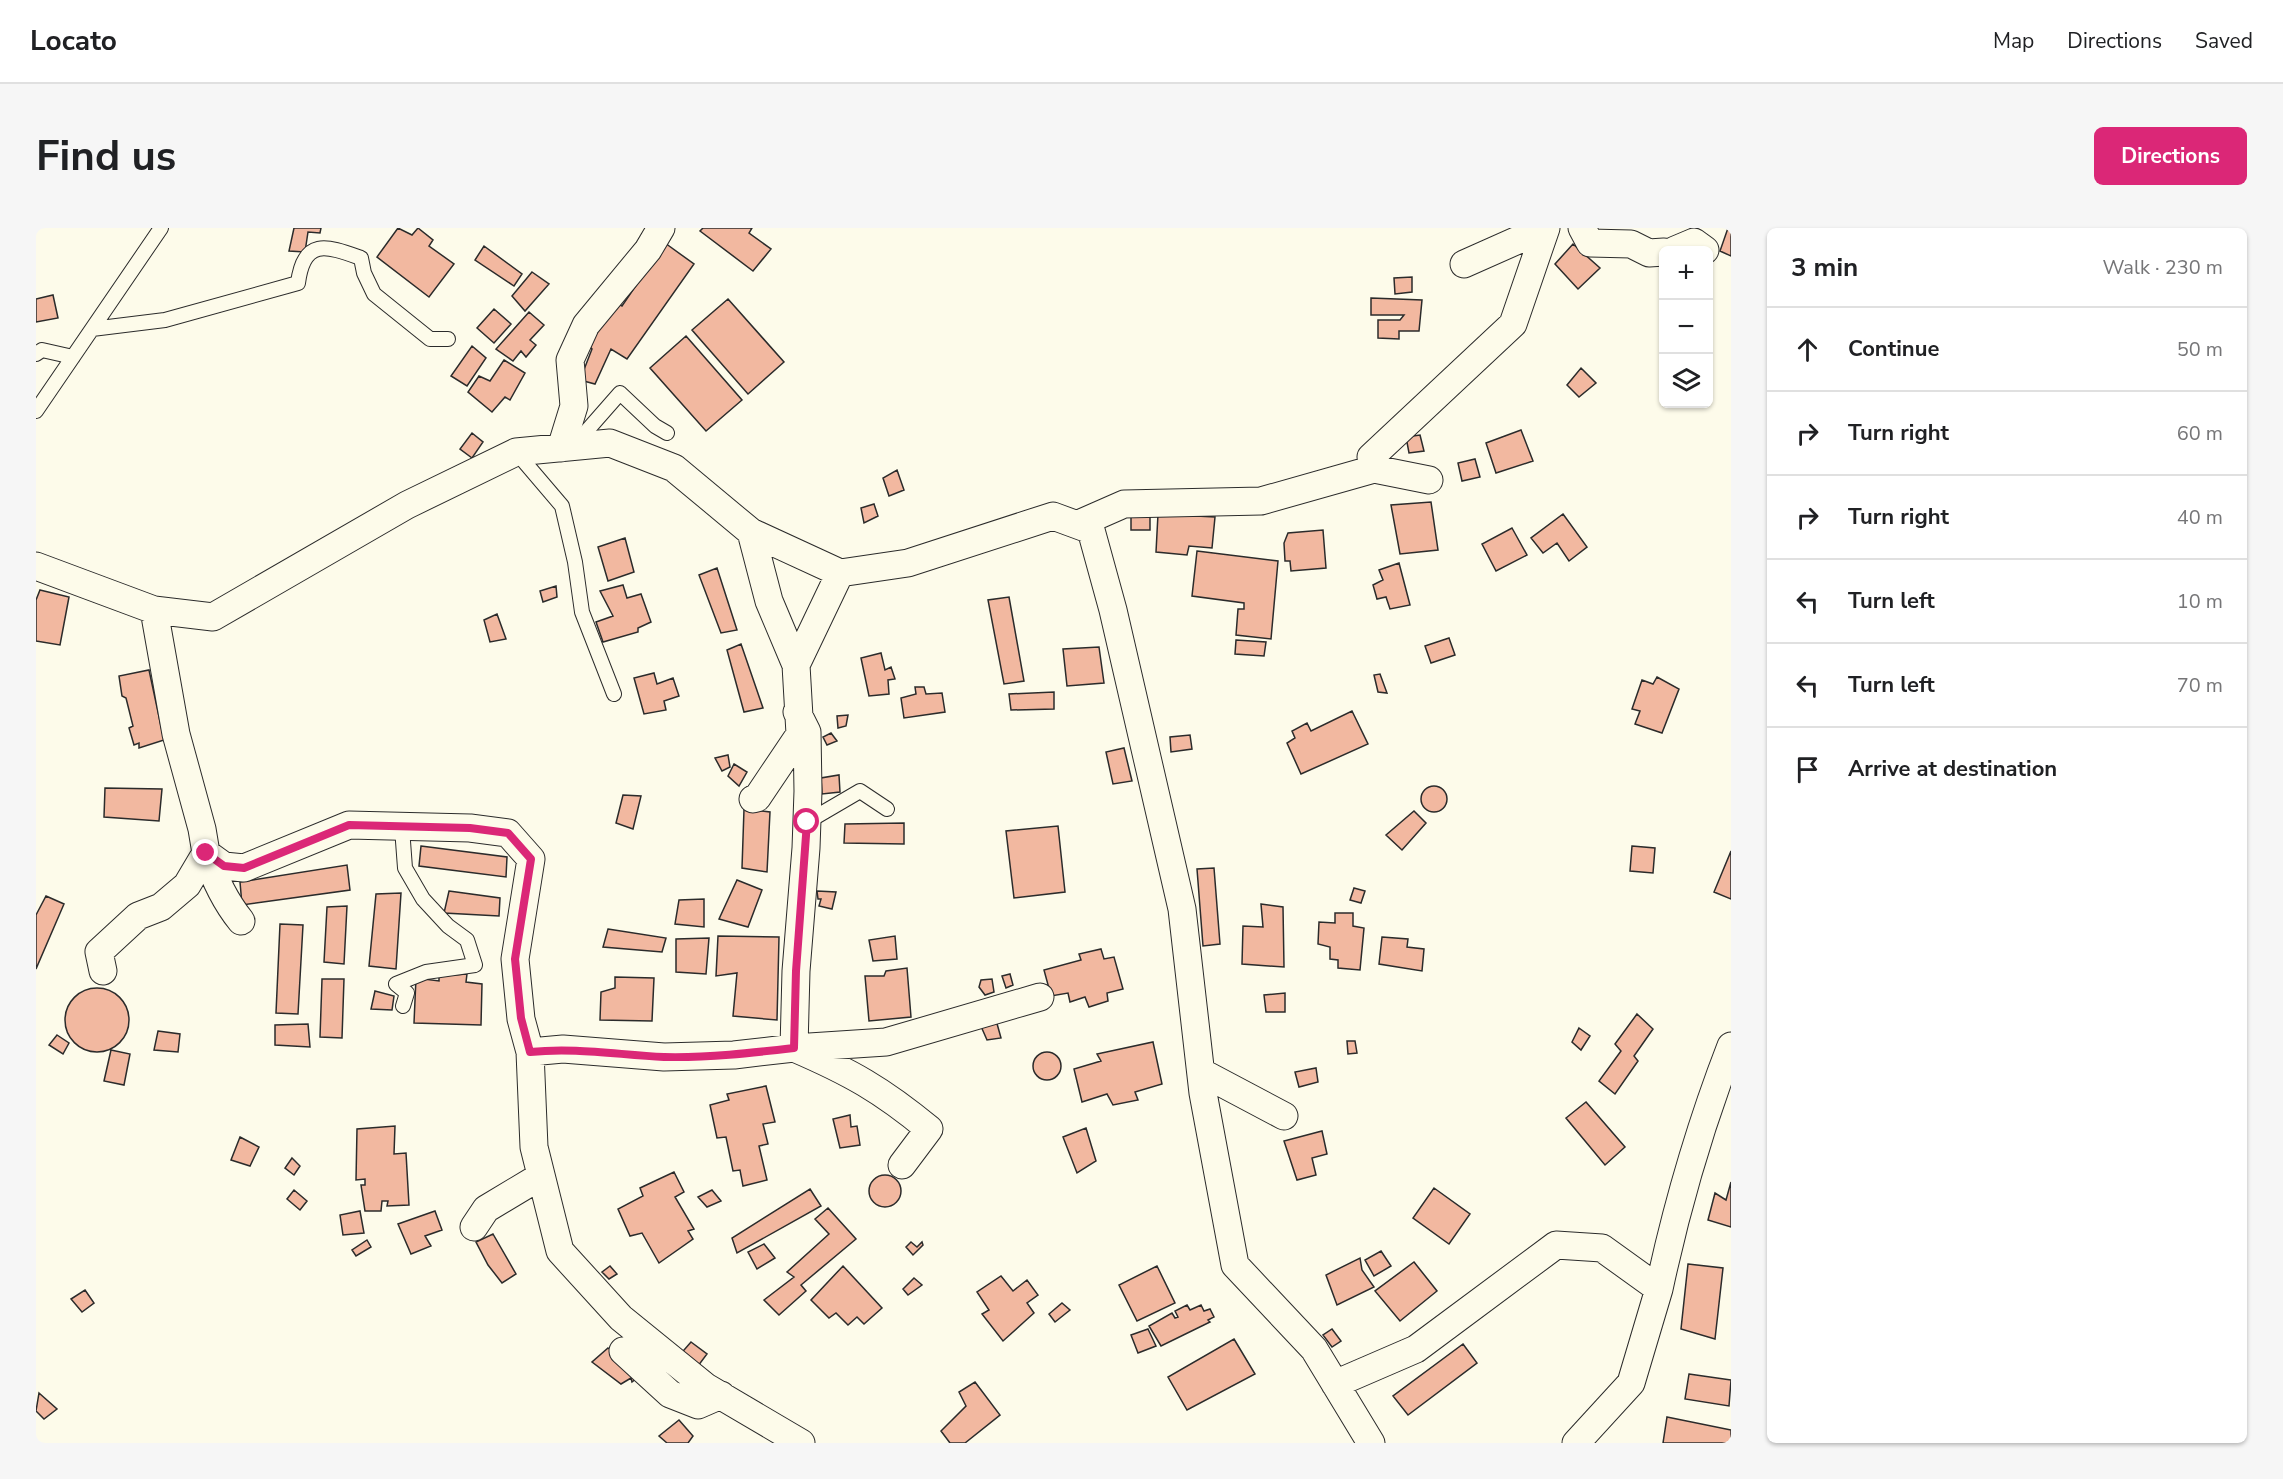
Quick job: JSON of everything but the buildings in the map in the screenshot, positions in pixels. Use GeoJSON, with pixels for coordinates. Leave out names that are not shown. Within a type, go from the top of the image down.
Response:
{"type":"FeatureCollection","features":[{"type":"Feature","properties":{"kind":"street"},"geometry":{"type":"LineString","coordinates":[[561,448],[574,406],[570,360],[586,326],[648,250],[661,228]]}},
{"type":"Feature","properties":{"kind":"street"},"geometry":{"type":"LineString","coordinates":[[1464,264],[1546,228]]}},
{"type":"Feature","properties":{"kind":"street"},"geometry":{"type":"LineString","coordinates":[[1371,457],[1513,324],[1546,228]]}},
{"type":"Feature","properties":{"kind":"street"},"geometry":{"type":"LineString","coordinates":[[1582,228],[1590,243],[1631,244],[1650,253],[1659,252]]}},
{"type":"Feature","properties":{"kind":"street"},"geometry":{"type":"LineString","coordinates":[[1685,246],[1694,242],[1700,246]]}},
{"type":"Feature","properties":{"kind":"street"},"geometry":{"type":"LineString","coordinates":[[36,566],[154,610],[213,617],[407,505],[516,452],[610,443],[674,468],[751,532],[840,573],[908,563],[1053,516],[1091,530],[1113,610],[1182,909],[1201,1071],[1234,1265],[1314,1349],[1371,1443]]}},
{"type":"Feature","properties":{"kind":"street"},"geometry":{"type":"LineString","coordinates":[[1083,522],[1124,504],[1261,501],[1374,469],[1429,480]]}},
{"type":"Feature","properties":{"kind":"street"},"geometry":{"type":"LineString","coordinates":[[751,532],[769,601],[796,665],[800,734],[757,798],[753,799]]}},
{"type":"Feature","properties":{"kind":"street"},"geometry":{"type":"LineString","coordinates":[[796,665],[840,573]]}},
{"type":"Feature","properties":{"kind":"street"},"geometry":{"type":"LineString","coordinates":[[154,610],[176,734],[202,829],[206,853],[214,878],[228,905],[241,921]]}},
{"type":"Feature","properties":{"kind":"street"},"geometry":{"type":"LineString","coordinates":[[794,1048],[796,971],[807,822],[807,732],[797,712]]}},
{"type":"Feature","properties":{"kind":"street"},"geometry":{"type":"LineString","coordinates":[[206,853],[224,866],[244,868],[349,825],[470,828],[508,833],[531,859],[515,959],[521,1018],[530,1052],[534,1148],[560,1251],[621,1318],[706,1387],[801,1443]]}},
{"type":"Feature","properties":{"kind":"street"},"geometry":{"type":"LineString","coordinates":[[103,971],[99,952],[138,916],[161,907],[187,885],[206,853]]}},
{"type":"Feature","properties":{"kind":"street"},"geometry":{"type":"LineString","coordinates":[[530,1052],[563,1048],[664,1057],[734,1055],[794,1048],[886,1042],[1040,997]]}},
{"type":"Feature","properties":{"kind":"street"},"geometry":{"type":"LineString","coordinates":[[1576,1443],[1631,1383],[1659,1289],[1677,1205],[1712,1095],[1731,1046]]}},
{"type":"Feature","properties":{"kind":"street"},"geometry":{"type":"LineString","coordinates":[[794,1048],[848,1071],[890,1096],[929,1130],[902,1165]]}},
{"type":"Feature","properties":{"kind":"street"},"geometry":{"type":"LineString","coordinates":[[1201,1071],[1284,1116]]}},
{"type":"Feature","properties":{"kind":"street"},"geometry":{"type":"LineString","coordinates":[[474,1227],[486,1209],[541,1176]]}},
{"type":"Feature","properties":{"kind":"street"},"geometry":{"type":"LineString","coordinates":[[1335,1384],[1416,1349],[1556,1245],[1602,1248],[1659,1289]]}},
{"type":"Feature","properties":{"kind":"street"},"geometry":{"type":"LineString","coordinates":[[623,1351],[670,1394],[698,1405],[721,1395]]}},
{"type":"Feature","properties":{"kind":"lane"},"geometry":{"type":"LineString","coordinates":[[36,411],[161,228]]}},
{"type":"Feature","properties":{"kind":"lane"},"geometry":{"type":"LineString","coordinates":[[92,329],[165,320],[298,283],[301,264],[313,250],[329,247],[361,258],[364,273],[374,294],[419,332],[430,339],[448,339]]}},
{"type":"Feature","properties":{"kind":"lane"},"geometry":{"type":"LineString","coordinates":[[36,354],[42,350],[73,357]]}},
{"type":"Feature","properties":{"kind":"lane"},"geometry":{"type":"LineString","coordinates":[[561,448],[584,434],[620,393],[655,426],[667,433]]}},
{"type":"Feature","properties":{"kind":"lane"},"geometry":{"type":"LineString","coordinates":[[516,452],[562,506],[575,562],[582,612],[614,694]]}},
{"type":"Feature","properties":{"kind":"lane"},"geometry":{"type":"LineString","coordinates":[[807,822],[860,791],[887,809]]}},
{"type":"Feature","properties":{"kind":"lane"},"geometry":{"type":"LineString","coordinates":[[402,828],[405,868],[423,899],[448,926],[466,940],[475,965],[426,972],[396,984],[407,993],[403,1006]]}},
{"type":"Feature","properties":{"kind":"route"},"geometry":{"type":"LineString","coordinates":[[206,853],[224,866],[244,868],[349,825],[470,828],[508,833],[531,859],[515,959],[521,1018],[530,1052],[563,1048],[664,1057],[734,1055],[794,1048],[796,971],[807,848],[807,822]]}}]}
